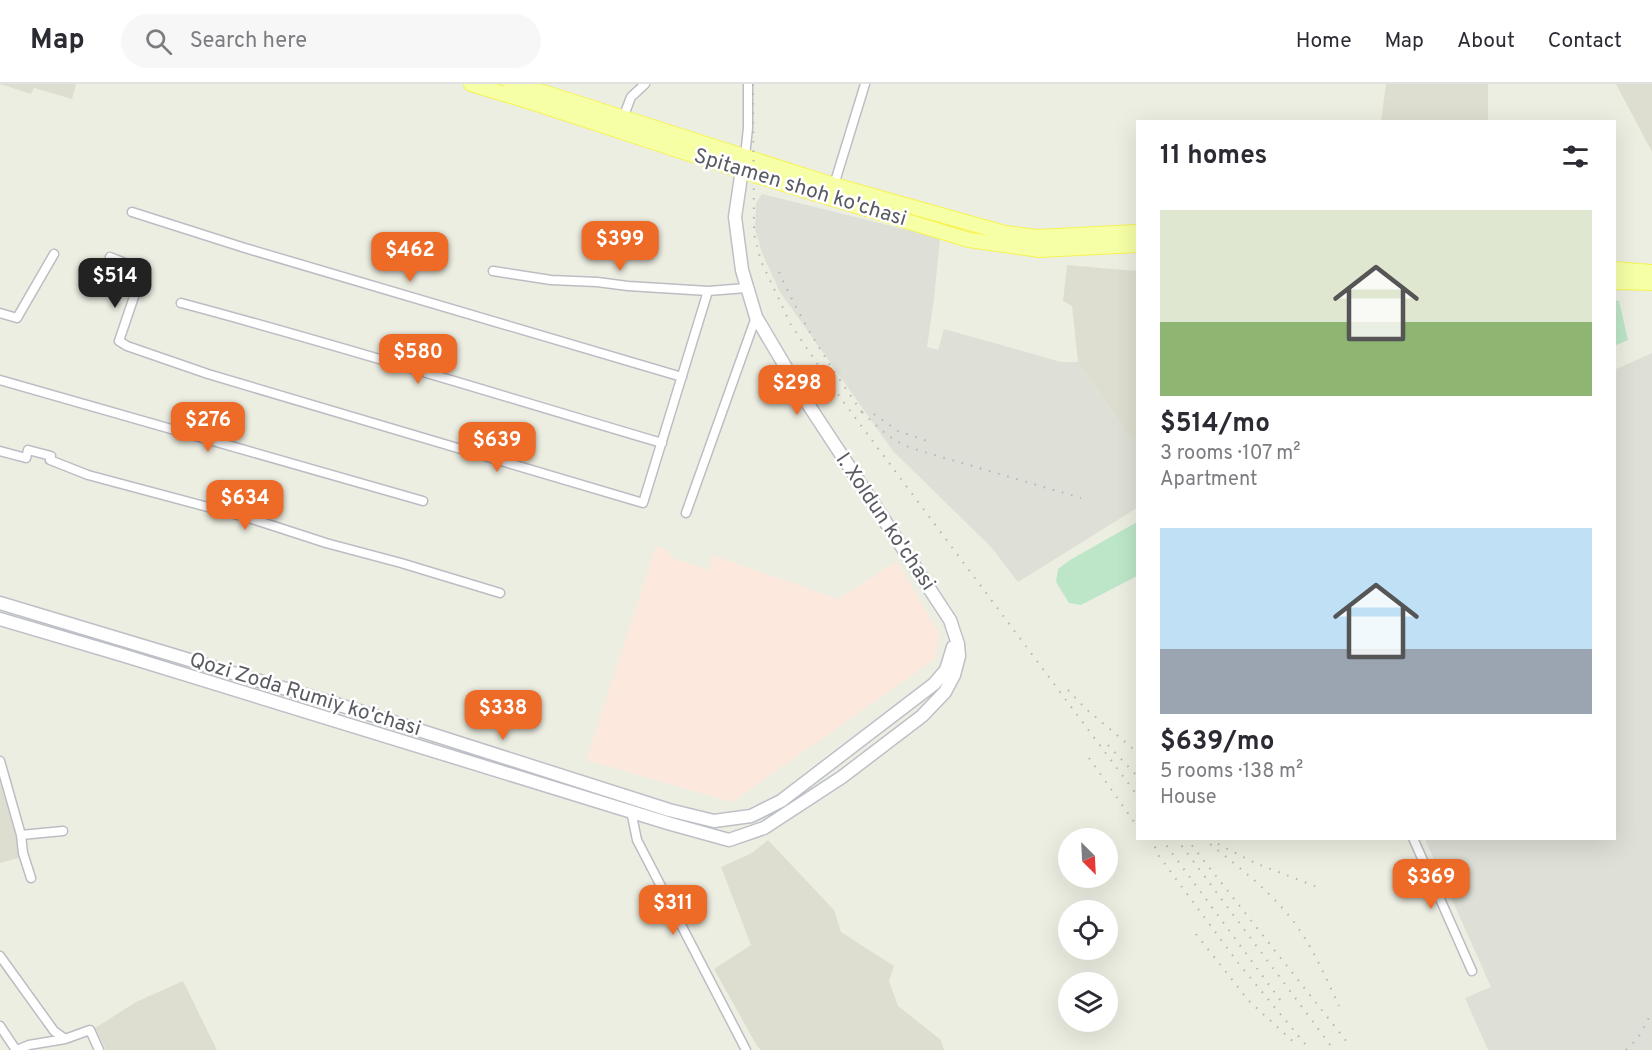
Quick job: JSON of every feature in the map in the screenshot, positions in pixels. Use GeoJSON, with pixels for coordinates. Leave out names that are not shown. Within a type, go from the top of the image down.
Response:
{"type":"FeatureCollection","features":[{"type":"Feature","properties":{"kind":"main road","name":"Spitamen shoh ko'chasi"},"geometry":{"type":"LineString","coordinates":[[471,84],[741,171],[969,240],[1040,250],[1136,245]]}},
{"type":"Feature","properties":{"kind":"main road","name":"Spitamen shoh ko'chasi"},"geometry":{"type":"LineString","coordinates":[[510,84],[543,92],[834,185],[1005,233],[1037,237],[1136,232]]}},
{"type":"Feature","properties":{"kind":"main road"},"geometry":{"type":"LineString","coordinates":[[1616,269],[1652,272]]}},
{"type":"Feature","properties":{"kind":"main road"},"geometry":{"type":"LineString","coordinates":[[1616,282],[1652,283]]}},
{"type":"Feature","properties":{"kind":"street"},"geometry":{"type":"LineString","coordinates":[[623,118],[631,97],[645,84]]}},
{"type":"Feature","properties":{"kind":"street"},"geometry":{"type":"LineString","coordinates":[[745,156],[748,128],[747,84]]}},
{"type":"Feature","properties":{"kind":"street"},"geometry":{"type":"LineString","coordinates":[[834,185],[865,84]]}},
{"type":"Feature","properties":{"kind":"street","name":"I. Xoldun ko'chasi"},"geometry":{"type":"LineString","coordinates":[[745,156],[735,217],[742,270],[756,317],[804,399],[950,620],[958,644],[959,656]]}},
{"type":"Feature","properties":{"kind":"street"},"geometry":{"type":"LineString","coordinates":[[132,212],[245,248],[682,377]]}},
{"type":"Feature","properties":{"kind":"street"},"geometry":{"type":"LineString","coordinates":[[0,313],[16,318],[54,254]]}},
{"type":"Feature","properties":{"kind":"street"},"geometry":{"type":"LineString","coordinates":[[111,257],[143,270],[118,341],[127,346],[208,374],[643,503],[708,291]]}},
{"type":"Feature","properties":{"kind":"street"},"geometry":{"type":"LineString","coordinates":[[493,271],[551,280],[708,291],[746,288]]}},
{"type":"Feature","properties":{"kind":"street"},"geometry":{"type":"LineString","coordinates":[[182,303],[342,347],[662,443]]}},
{"type":"Feature","properties":{"kind":"street"},"geometry":{"type":"LineString","coordinates":[[686,513],[756,317]]}},
{"type":"Feature","properties":{"kind":"street"},"geometry":{"type":"LineString","coordinates":[[0,380],[423,501]]}},
{"type":"Feature","properties":{"kind":"street"},"geometry":{"type":"LineString","coordinates":[[0,451],[26,458],[28,450],[51,456],[50,460],[88,475],[249,518],[326,543],[500,593]]}},
{"type":"Feature","properties":{"kind":"street","name":"Qozi Zoda Rumiy ko'chasi"},"geometry":{"type":"LineString","coordinates":[[0,603],[200,662],[669,810],[714,822],[751,816],[781,801],[934,684],[950,662],[954,631]]}},
{"type":"Feature","properties":{"kind":"street","name":"Qozi Zoda Rumiy ko'chasi"},"geometry":{"type":"LineString","coordinates":[[0,619],[122,654],[729,840],[764,828],[842,777],[922,716],[945,692],[954,675],[959,656]]}},
{"type":"Feature","properties":{"kind":"street"},"geometry":{"type":"LineString","coordinates":[[0,761],[31,878]]}},
{"type":"Feature","properties":{"kind":"street"},"geometry":{"type":"LineString","coordinates":[[631,811],[637,840],[746,1050]]}},
{"type":"Feature","properties":{"kind":"street"},"geometry":{"type":"LineString","coordinates":[[21,835],[63,831]]}},
{"type":"Feature","properties":{"kind":"street"},"geometry":{"type":"LineString","coordinates":[[1414,840],[1472,971]]}},
{"type":"Feature","properties":{"kind":"street"},"geometry":{"type":"LineString","coordinates":[[0,956],[54,1031],[65,1039]]}},
{"type":"Feature","properties":{"kind":"street"},"geometry":{"type":"LineString","coordinates":[[0,1026],[17,1050],[29,1045],[65,1039],[90,1030],[99,1050]]}},
{"type":"Feature","properties":{"kind":"shaded area"},"geometry":{"type":"Polygon","coordinates":[[[0,84],[76,84],[72,99],[34,88],[31,94],[0,84]]]}},
{"type":"Feature","properties":{"kind":"shaded area"},"geometry":{"type":"Polygon","coordinates":[[[1386,84],[1488,84],[1488,120],[1381,120],[1386,84]]]}},
{"type":"Feature","properties":{"kind":"shaded area"},"geometry":{"type":"Polygon","coordinates":[[[1616,84],[1652,84],[1652,152],[1616,84]]]}},
{"type":"Feature","properties":{"kind":"shaded area"},"geometry":{"type":"Polygon","coordinates":[[[762,194],[940,238],[927,347],[938,350],[944,329],[1061,362],[1078,362],[1136,446],[1136,509],[1018,582],[992,548],[893,451],[780,292],[762,253],[755,229],[756,203],[762,194]]]}},
{"type":"Feature","properties":{"kind":"shaded area"},"geometry":{"type":"Polygon","coordinates":[[[1067,265],[1136,271],[1136,446],[1078,362],[1072,306],[1063,301],[1067,265]]]}},
{"type":"Feature","properties":{"kind":"shaded area"},"geometry":{"type":"Polygon","coordinates":[[[1652,353],[1652,1050],[1488,1050],[1465,998],[1491,987],[1425,840],[1616,840],[1616,369],[1652,353]]]}},
{"type":"Feature","properties":{"kind":"shaded area"},"geometry":{"type":"Polygon","coordinates":[[[656,546],[670,552],[669,557],[708,570],[712,555],[838,599],[897,561],[940,636],[935,659],[732,802],[586,760],[656,546]]]}},
{"type":"Feature","properties":{"kind":"shaded area"},"geometry":{"type":"Polygon","coordinates":[[[0,782],[22,857],[0,863],[0,782]]]}},
{"type":"Feature","properties":{"kind":"shaded area"},"geometry":{"type":"Polygon","coordinates":[[[768,840],[834,910],[841,932],[894,966],[889,981],[898,1006],[941,1040],[944,1050],[761,1050],[757,1046],[714,969],[751,945],[721,867],[752,853],[768,840]]]}},
{"type":"Feature","properties":{"kind":"shaded area"},"geometry":{"type":"Polygon","coordinates":[[[183,981],[217,1050],[106,1050],[95,1028],[136,1002],[183,981]]]}},
{"type":"Feature","properties":{"kind":"green space"},"geometry":{"type":"Polygon","coordinates":[[[1616,300],[1619,301],[1628,340],[1616,345],[1616,300]]]}},
{"type":"Feature","properties":{"kind":"green space"},"geometry":{"type":"Polygon","coordinates":[[[1136,523],[1136,577],[1081,605],[1069,603],[1056,582],[1058,569],[1136,523]]]}},
{"type":"Feature","properties":{"kind":"railway"},"geometry":{"type":"LineString","coordinates":[[753,84],[754,234],[761,261],[791,325],[842,400],[1136,794]]}},
{"type":"Feature","properties":{"kind":"railway"},"geometry":{"type":"LineString","coordinates":[[779,272],[819,347],[866,418]]}},
{"type":"Feature","properties":{"kind":"railway"},"geometry":{"type":"LineString","coordinates":[[862,412],[885,433],[911,448],[1081,498]]}},
{"type":"Feature","properties":{"kind":"railway"},"geometry":{"type":"LineString","coordinates":[[874,414],[898,431],[930,442]]}},
{"type":"Feature","properties":{"kind":"railway"},"geometry":{"type":"LineString","coordinates":[[1068,690],[1086,709],[1136,751]]}},
{"type":"Feature","properties":{"kind":"railway"},"geometry":{"type":"LineString","coordinates":[[1108,745],[1136,775]]}},
{"type":"Feature","properties":{"kind":"railway"},"geometry":{"type":"LineString","coordinates":[[1089,758],[1136,825]]}},
{"type":"Feature","properties":{"kind":"railway"},"geometry":{"type":"LineString","coordinates":[[1152,840],[1159,856],[1239,964],[1310,1050]]}},
{"type":"Feature","properties":{"kind":"railway"},"geometry":{"type":"LineString","coordinates":[[1162,840],[1281,1001]]}},
{"type":"Feature","properties":{"kind":"railway"},"geometry":{"type":"LineString","coordinates":[[1177,840],[1334,1050]]}},
{"type":"Feature","properties":{"kind":"railway"},"geometry":{"type":"LineString","coordinates":[[1188,840],[1347,1042]]}},
{"type":"Feature","properties":{"kind":"railway"},"geometry":{"type":"LineString","coordinates":[[1205,840],[1259,885],[1290,917],[1311,949],[1339,1006]]}},
{"type":"Feature","properties":{"kind":"railway"},"geometry":{"type":"LineString","coordinates":[[1218,844],[1255,863],[1320,888]]}},
{"type":"Feature","properties":{"kind":"railway"},"geometry":{"type":"LineString","coordinates":[[1196,934],[1249,1001],[1298,1046]]}},
{"type":"Feature","properties":{"kind":"railway"},"geometry":{"type":"LineString","coordinates":[[1626,1050],[1638,1038],[1652,1012]]}}]}
